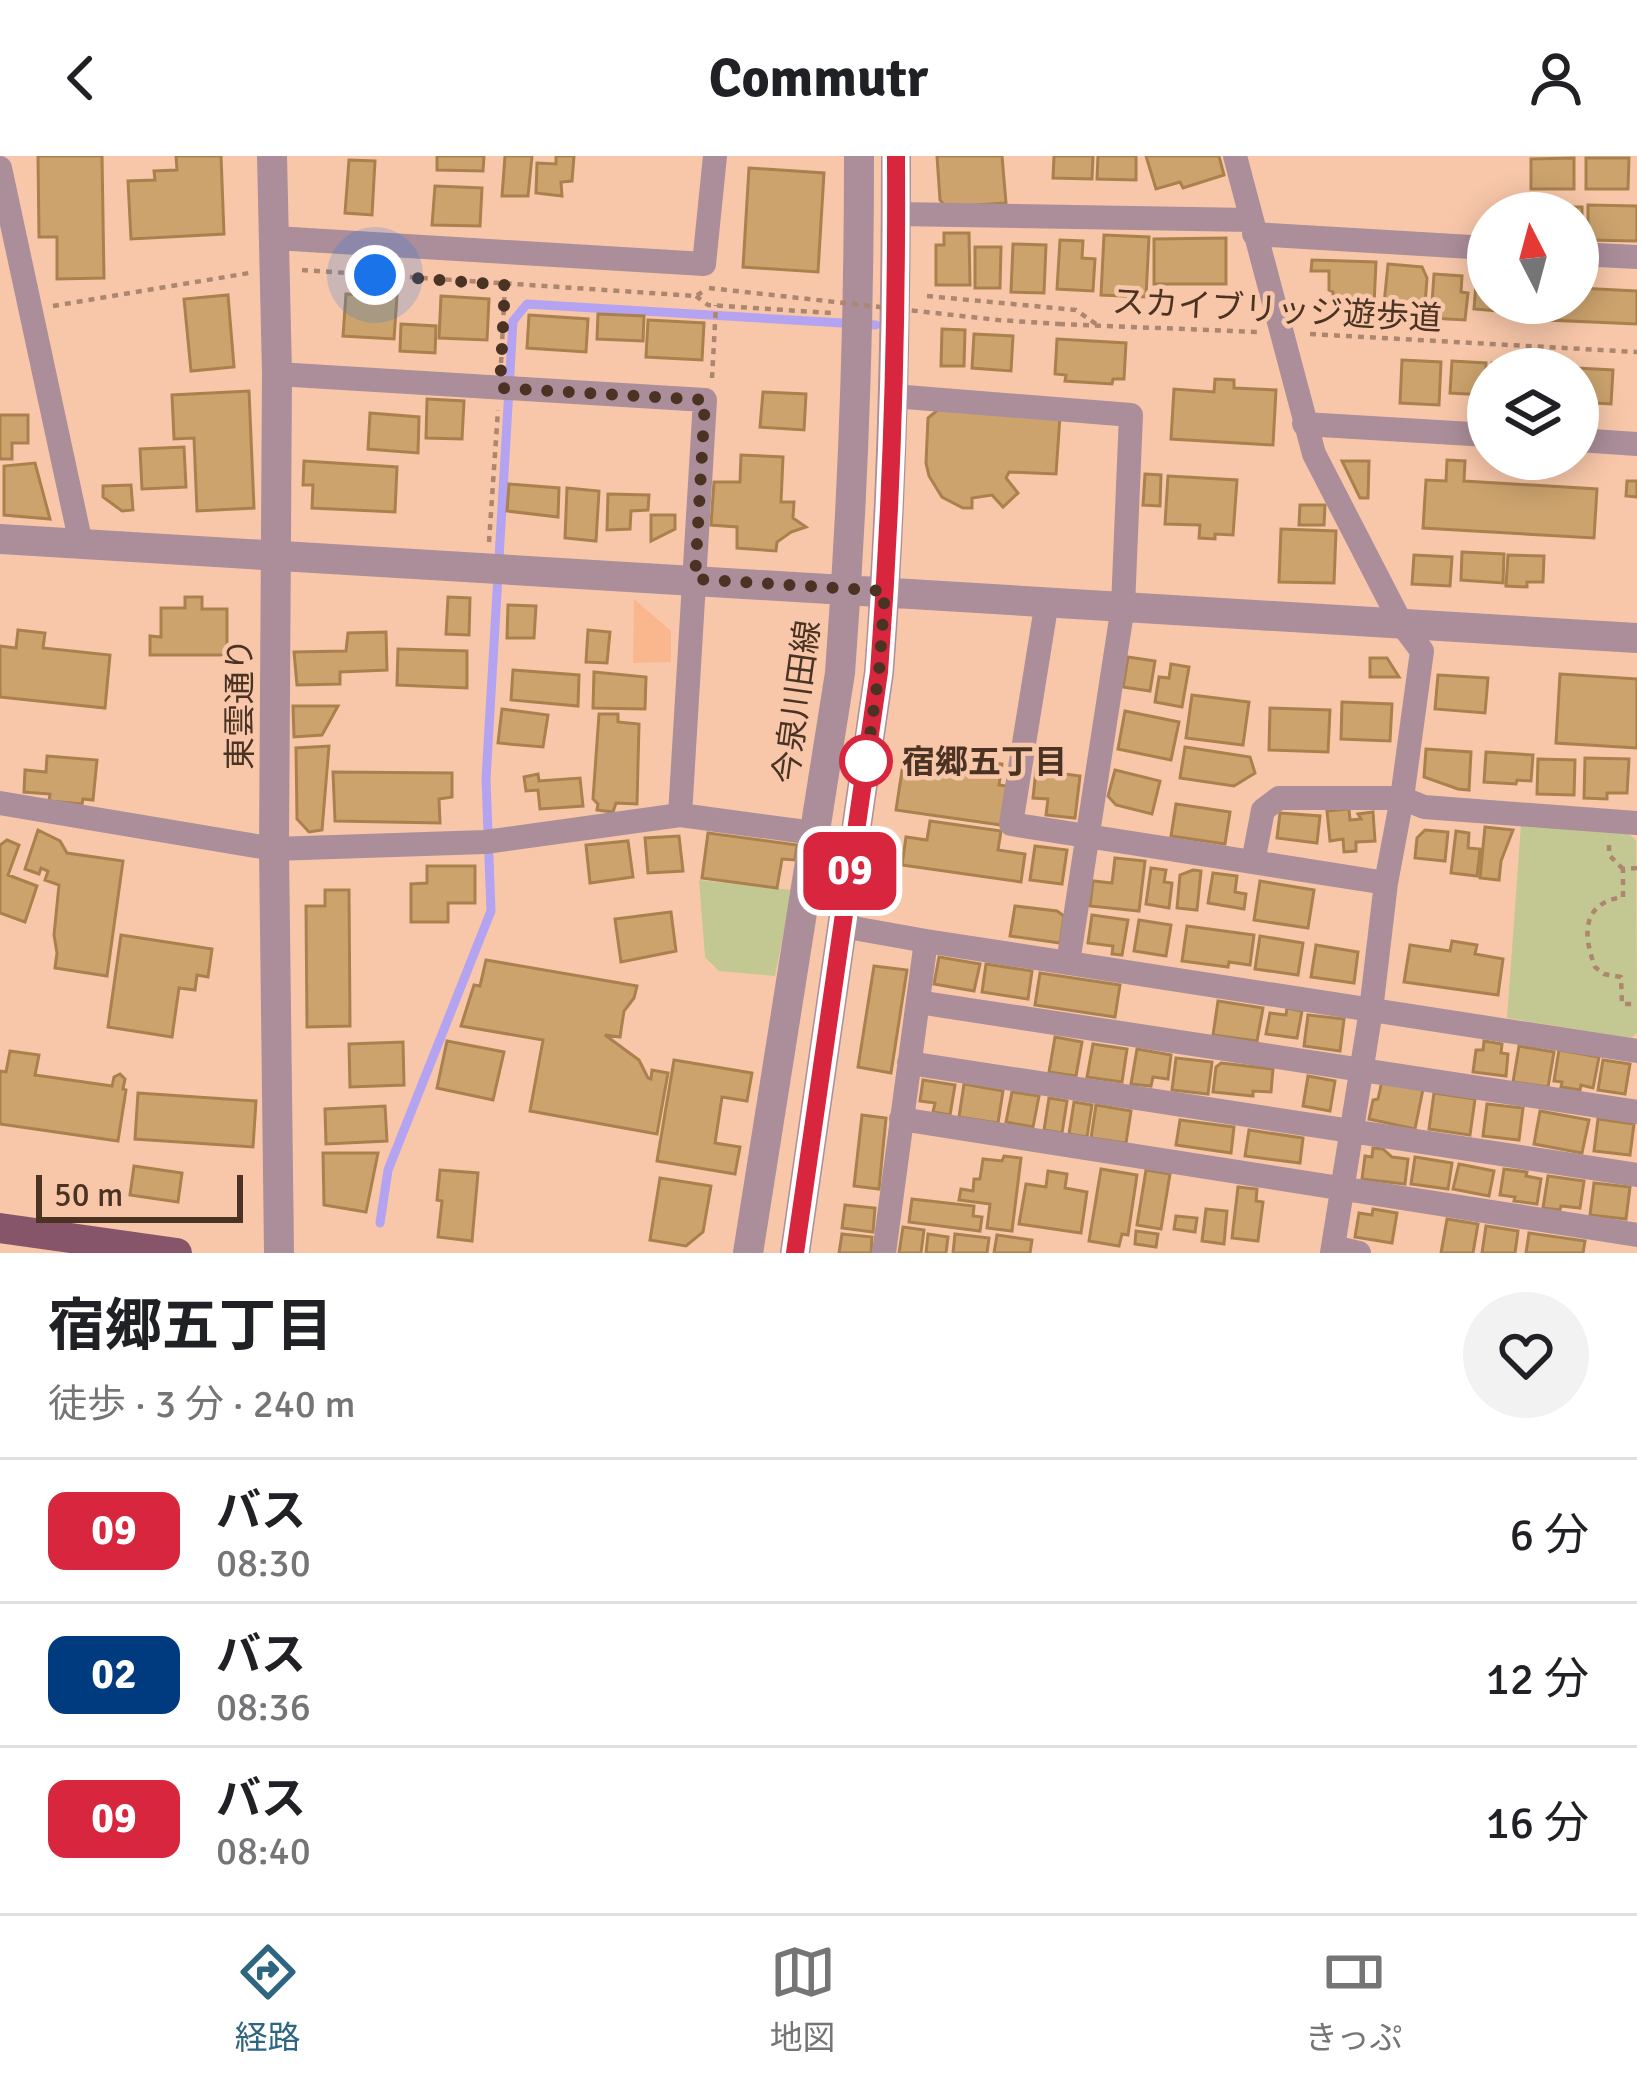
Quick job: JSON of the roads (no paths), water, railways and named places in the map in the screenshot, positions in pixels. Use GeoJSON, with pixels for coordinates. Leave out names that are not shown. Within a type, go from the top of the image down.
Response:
{"type":"FeatureCollection","features":[{"type":"Feature","properties":{"kind":"main road"},"geometry":{"type":"LineString","coordinates":[[0,1228],[177,1253]]}},
{"type":"Feature","properties":{"kind":"street","name":"東雲通り"},"geometry":{"type":"LineString","coordinates":[[272,156],[280,1253]]}},
{"type":"Feature","properties":{"kind":"street"},"geometry":{"type":"LineString","coordinates":[[276,253],[704,264],[715,156]]}},
{"type":"Feature","properties":{"kind":"street","name":"今泉川田線"},"geometry":{"type":"LineString","coordinates":[[748,1253],[840,673],[859,322],[860,156]]}},
{"type":"Feature","properties":{"kind":"street"},"geometry":{"type":"LineString","coordinates":[[796,1253],[879,672],[893,396],[896,156]]}},
{"type":"Feature","properties":{"kind":"street"},"geometry":{"type":"LineString","coordinates":[[1235,156],[1314,454],[1401,623],[1422,651],[1332,1250],[1358,1253]]}},
{"type":"Feature","properties":{"kind":"street"},"geometry":{"type":"LineString","coordinates":[[0,168],[82,544]]}},
{"type":"Feature","properties":{"kind":"street"},"geometry":{"type":"LineString","coordinates":[[896,214],[1253,227],[1467,246]]}},
{"type":"Feature","properties":{"kind":"street"},"geometry":{"type":"LineString","coordinates":[[1599,255],[1637,257]]}},
{"type":"Feature","properties":{"kind":"street"},"geometry":{"type":"LineString","coordinates":[[277,374],[705,400],[680,815]]}},
{"type":"Feature","properties":{"kind":"street"},"geometry":{"type":"LineString","coordinates":[[893,396],[1131,415],[1123,606],[1068,963]]}},
{"type":"Feature","properties":{"kind":"street"},"geometry":{"type":"LineString","coordinates":[[1304,424],[1467,434]]}},
{"type":"Feature","properties":{"kind":"street"},"geometry":{"type":"LineString","coordinates":[[1599,441],[1637,444]]}},
{"type":"Feature","properties":{"kind":"street"},"geometry":{"type":"LineString","coordinates":[[0,539],[1637,638]]}},
{"type":"Feature","properties":{"kind":"street"},"geometry":{"type":"LineString","coordinates":[[1047,601],[1011,824],[1386,883]]}},
{"type":"Feature","properties":{"kind":"street"},"geometry":{"type":"LineString","coordinates":[[1253,862],[1263,810],[1279,798],[1402,798],[1424,807],[1637,824]]}},
{"type":"Feature","properties":{"kind":"street"},"geometry":{"type":"LineString","coordinates":[[0,803],[274,849],[485,842],[680,815],[814,833]]}},
{"type":"Feature","properties":{"kind":"street"},"geometry":{"type":"LineString","coordinates":[[842,926],[1637,1051]]}},
{"type":"Feature","properties":{"kind":"street"},"geometry":{"type":"LineString","coordinates":[[884,1253],[926,940]]}},
{"type":"Feature","properties":{"kind":"street"},"geometry":{"type":"LineString","coordinates":[[918,1002],[1637,1112]]}},
{"type":"Feature","properties":{"kind":"street"},"geometry":{"type":"LineString","coordinates":[[909,1064],[1637,1175]]}},
{"type":"Feature","properties":{"kind":"street"},"geometry":{"type":"LineString","coordinates":[[901,1119],[1637,1235]]}},
{"type":"Feature","properties":{"kind":"waterway"},"geometry":{"type":"LineString","coordinates":[[380,1223],[388,1170],[491,911],[486,779],[513,321],[527,304],[876,325]]}},
{"type":"Feature","properties":{"kind":"place","name":"宿郷五丁目"},"geometry":{"type":"Point","coordinates":[866,761]}}]}
